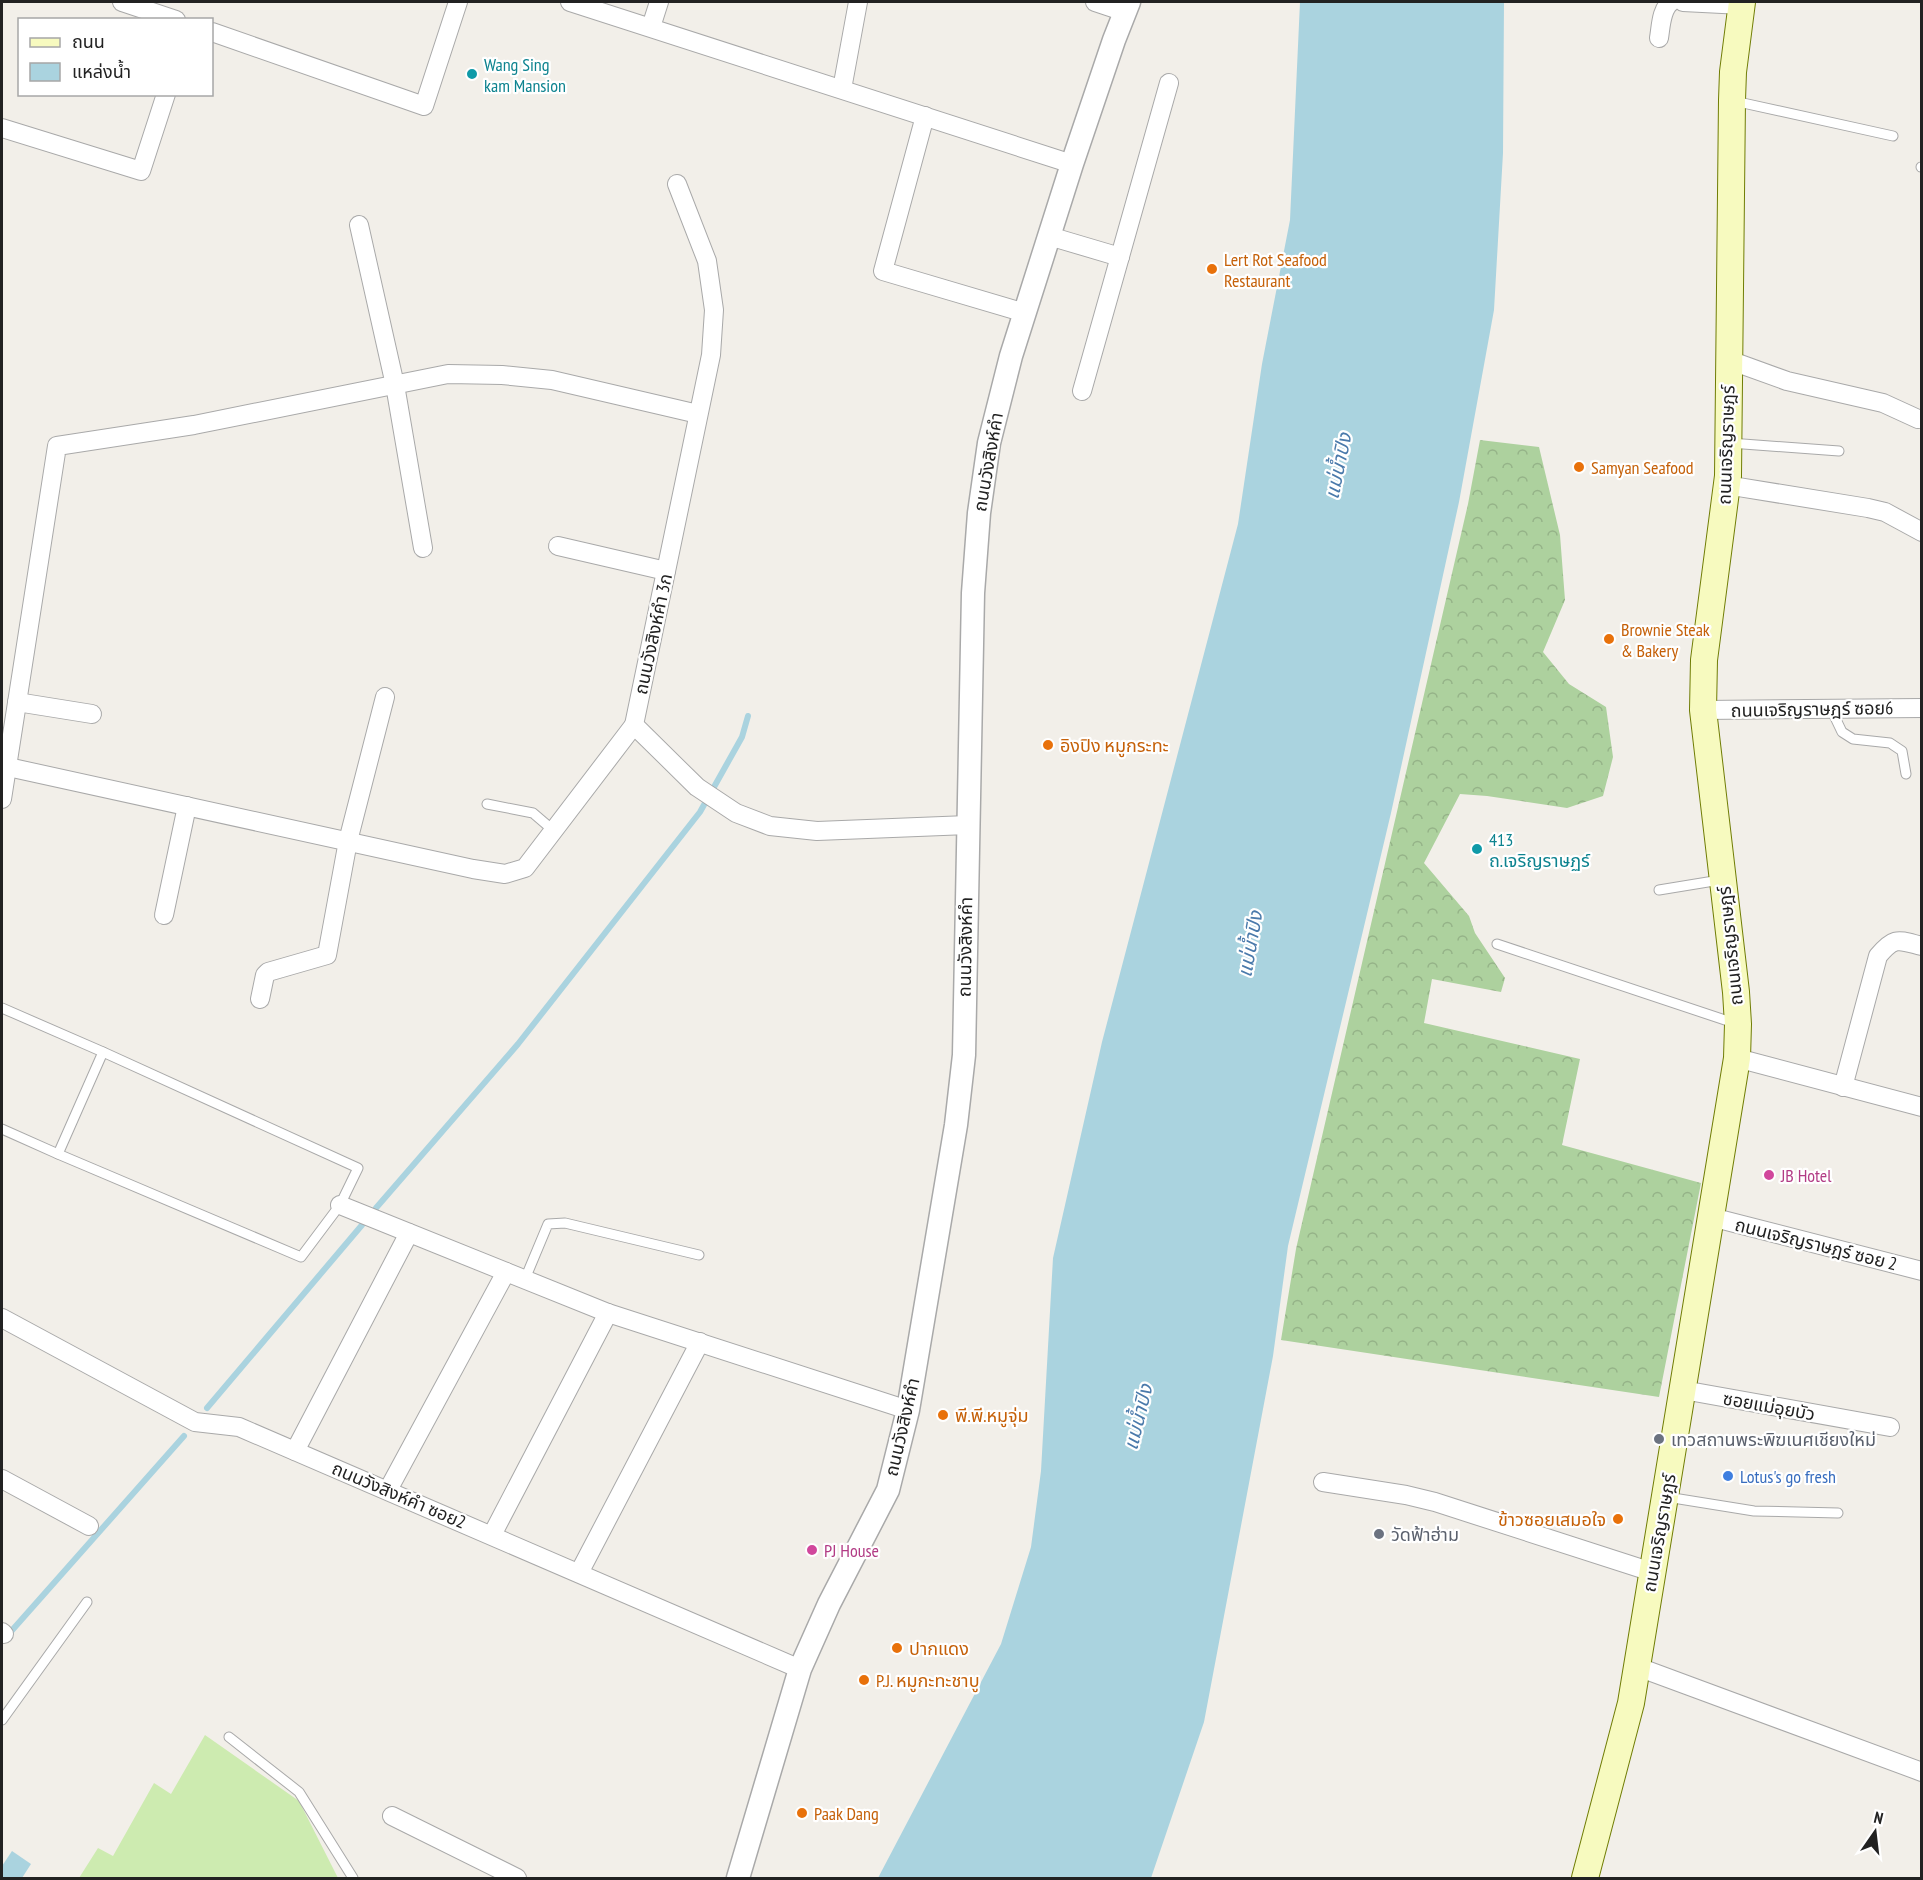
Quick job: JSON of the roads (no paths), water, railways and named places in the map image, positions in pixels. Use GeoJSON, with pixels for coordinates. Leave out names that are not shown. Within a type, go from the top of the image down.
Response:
{"type":"FeatureCollection","features":[{"type":"Feature","properties":{"kind":"main road","name":"ถนนเจริญราษฎร์"},"geometry":{"type":"LineString","coordinates":[[1585,1878],[1629,1713],[1638,1667],[1737,1058],[1738,1024],[1703,711],[1704,660],[1726,485],[1732,100],[1733,72],[1742,3]]}},
{"type":"Feature","properties":{"kind":"street"},"geometry":{"type":"LineString","coordinates":[[122,2],[170,18]]}},
{"type":"Feature","properties":{"kind":"street"},"geometry":{"type":"LineString","coordinates":[[213,32],[424,106],[458,2]]}},
{"type":"Feature","properties":{"kind":"street"},"geometry":{"type":"LineString","coordinates":[[570,2],[1072,164]]}},
{"type":"Feature","properties":{"kind":"street"},"geometry":{"type":"LineString","coordinates":[[651,27],[659,2]]}},
{"type":"Feature","properties":{"kind":"street"},"geometry":{"type":"LineString","coordinates":[[842,89],[858,2]]}},
{"type":"Feature","properties":{"kind":"street"},"geometry":{"type":"LineString","coordinates":[[1095,2],[1127,7]]}},
{"type":"Feature","properties":{"kind":"street"},"geometry":{"type":"LineString","coordinates":[[1659,38],[1666,5],[1671,2]]}},
{"type":"Feature","properties":{"kind":"street"},"geometry":{"type":"LineString","coordinates":[[1683,2],[1742,3]]}},
{"type":"Feature","properties":{"kind":"street","name":"ถนนวังสิงห์คำ"},"geometry":{"type":"LineString","coordinates":[[738,1878],[800,1669],[888,1490],[908,1410],[956,1125],[963,1055],[973,593],[979,513],[989,443],[1024,313],[1072,164],[1127,7]]}},
{"type":"Feature","properties":{"kind":"street"},"geometry":{"type":"LineString","coordinates":[[1082,391],[1169,83]]}},
{"type":"Feature","properties":{"kind":"street"},"geometry":{"type":"LineString","coordinates":[[2,129],[141,171],[165,96]]}},
{"type":"Feature","properties":{"kind":"street"},"geometry":{"type":"LineString","coordinates":[[925,116],[883,271],[1024,313]]}},
{"type":"Feature","properties":{"kind":"street","name":"ถนนวังสิงห์คำ 3ก"},"geometry":{"type":"LineString","coordinates":[[634,724],[711,355],[714,310],[707,261],[677,184]]}},
{"type":"Feature","properties":{"kind":"street"},"geometry":{"type":"LineString","coordinates":[[359,225],[395,385],[423,548]]}},
{"type":"Feature","properties":{"kind":"street"},"geometry":{"type":"LineString","coordinates":[[1049,236],[1120,257]]}},
{"type":"Feature","properties":{"kind":"street"},"geometry":{"type":"LineString","coordinates":[[1729,360],[1787,381],[1883,403],[1918,419]]}},
{"type":"Feature","properties":{"kind":"street"},"geometry":{"type":"LineString","coordinates":[[2,799],[57,446],[194,425],[448,374],[552,380],[698,414]]}},
{"type":"Feature","properties":{"kind":"street"},"geometry":{"type":"LineString","coordinates":[[1726,485],[1868,507],[1885,512],[1922,532]]}},
{"type":"Feature","properties":{"kind":"street"},"geometry":{"type":"LineString","coordinates":[[558,546],[666,571]]}},
{"type":"Feature","properties":{"kind":"street"},"geometry":{"type":"LineString","coordinates":[[260,999],[265,975],[268,972],[327,955],[348,842],[385,696]]}},
{"type":"Feature","properties":{"kind":"street"},"geometry":{"type":"LineString","coordinates":[[17,702],[92,714]]}},
{"type":"Feature","properties":{"kind":"street","name":"ถนนเจริญราษฎร์ ซอย6"},"geometry":{"type":"LineString","coordinates":[[1703,711],[1922,708]]}},
{"type":"Feature","properties":{"kind":"street"},"geometry":{"type":"LineString","coordinates":[[8,767],[473,870],[505,874],[525,868],[634,724],[697,787],[736,813],[770,826],[817,831],[968,825]]}},
{"type":"Feature","properties":{"kind":"street"},"geometry":{"type":"LineString","coordinates":[[164,915],[187,806]]}},
{"type":"Feature","properties":{"kind":"street"},"geometry":{"type":"LineString","coordinates":[[1843,1086],[1878,956],[1889,943],[1897,940],[1922,946]]}},
{"type":"Feature","properties":{"kind":"street"},"geometry":{"type":"LineString","coordinates":[[1737,1058],[1922,1107]]}},
{"type":"Feature","properties":{"kind":"street"},"geometry":{"type":"LineString","coordinates":[[340,1205],[609,1312],[908,1410]]}},
{"type":"Feature","properties":{"kind":"street","name":"ถนนเจริญราษฎร์ ซอย 2"},"geometry":{"type":"LineString","coordinates":[[1711,1217],[1922,1271]]}},
{"type":"Feature","properties":{"kind":"street"},"geometry":{"type":"LineString","coordinates":[[296,1451],[409,1233]]}},
{"type":"Feature","properties":{"kind":"street"},"geometry":{"type":"LineString","coordinates":[[388,1490],[506,1272]]}},
{"type":"Feature","properties":{"kind":"street"},"geometry":{"type":"LineString","coordinates":[[492,1535],[609,1312]]}},
{"type":"Feature","properties":{"kind":"street","name":"ถนนวังสิงห์คำ ซอย2"},"geometry":{"type":"LineString","coordinates":[[2,1318],[195,1422],[239,1427],[800,1669]]}},
{"type":"Feature","properties":{"kind":"street"},"geometry":{"type":"LineString","coordinates":[[579,1573],[700,1342]]}},
{"type":"Feature","properties":{"kind":"street","name":"ซอยแม่อุยบัว"},"geometry":{"type":"LineString","coordinates":[[1683,1390],[1890,1427]]}},
{"type":"Feature","properties":{"kind":"street"},"geometry":{"type":"LineString","coordinates":[[2,1479],[90,1526]]}},
{"type":"Feature","properties":{"kind":"street"},"geometry":{"type":"LineString","coordinates":[[1323,1482],[1407,1495],[1435,1502],[1652,1572]]}},
{"type":"Feature","properties":{"kind":"street"},"geometry":{"type":"LineString","coordinates":[[1638,1667],[1922,1772]]}},
{"type":"Feature","properties":{"kind":"street"},"geometry":{"type":"LineString","coordinates":[[392,1816],[517,1878]]}},
{"type":"Feature","properties":{"kind":"lane"},"geometry":{"type":"LineString","coordinates":[[1732,100],[1893,136]]}},
{"type":"Feature","properties":{"kind":"lane"},"geometry":{"type":"LineString","coordinates":[[1728,443],[1839,451]]}},
{"type":"Feature","properties":{"kind":"lane"},"geometry":{"type":"LineString","coordinates":[[1831,709],[1842,732],[1853,739],[1890,743],[1902,751],[1906,774]]}},
{"type":"Feature","properties":{"kind":"lane"},"geometry":{"type":"LineString","coordinates":[[487,804],[533,813],[554,831]]}},
{"type":"Feature","properties":{"kind":"lane"},"geometry":{"type":"LineString","coordinates":[[1659,890],[1723,880]]}},
{"type":"Feature","properties":{"kind":"lane"},"geometry":{"type":"LineString","coordinates":[[1497,944],[1738,1024]]}},
{"type":"Feature","properties":{"kind":"lane"},"geometry":{"type":"LineString","coordinates":[[2,1008],[358,1168],[340,1205],[301,1257],[2,1129]]}},
{"type":"Feature","properties":{"kind":"lane"},"geometry":{"type":"LineString","coordinates":[[58,1154],[103,1052]]}},
{"type":"Feature","properties":{"kind":"lane"},"geometry":{"type":"LineString","coordinates":[[525,1279],[548,1224],[565,1223],[699,1255]]}},
{"type":"Feature","properties":{"kind":"lane"},"geometry":{"type":"LineString","coordinates":[[1665,1496],[1754,1510],[1838,1513]]}},
{"type":"Feature","properties":{"kind":"lane"},"geometry":{"type":"LineString","coordinates":[[2,1720],[87,1602]]}},
{"type":"Feature","properties":{"kind":"lane"},"geometry":{"type":"LineString","coordinates":[[229,1737],[299,1792],[353,1878]]}},
{"type":"Feature","properties":{"kind":"water","name":"แม่น้ำปิง"},"geometry":{"type":"Polygon","coordinates":[[[1300,2],[1504,2],[1503,153],[1494,310],[1459,502],[1391,813],[1288,1246],[1273,1356],[1204,1722],[1151,1878],[878,1878],[1001,1644],[1031,1547],[1041,1471],[1053,1258],[1102,1042],[1238,524],[1262,364],[1290,220],[1300,2]]]}},
{"type":"Feature","properties":{"kind":"water"},"geometry":{"type":"Polygon","coordinates":[[[12,1851],[31,1864],[22,1878],[2,1878],[2,1866],[12,1851]]]}},
{"type":"Feature","properties":{"kind":"waterway"},"geometry":{"type":"LineString","coordinates":[[376,1208],[518,1044],[700,812],[742,737],[748,716]]}},
{"type":"Feature","properties":{"kind":"waterway"},"geometry":{"type":"LineString","coordinates":[[207,1408],[362,1225]]}},
{"type":"Feature","properties":{"kind":"waterway"},"geometry":{"type":"LineString","coordinates":[[7,1636],[184,1436]]}},
{"type":"Feature","properties":{"kind":"place","name":"Wang Sing kam Mansion"},"geometry":{"type":"Point","coordinates":[472,74]}},
{"type":"Feature","properties":{"kind":"place","name":"Lert Rot Seafood Restaurant"},"geometry":{"type":"Point","coordinates":[1212,269]}},
{"type":"Feature","properties":{"kind":"place","name":"Samyan Seafood"},"geometry":{"type":"Point","coordinates":[1579,467]}},
{"type":"Feature","properties":{"kind":"place","name":"Brownie Steak & Bakery"},"geometry":{"type":"Point","coordinates":[1609,639]}},
{"type":"Feature","properties":{"kind":"place","name":"อิงปิง หมูกระทะ"},"geometry":{"type":"Point","coordinates":[1048,745]}},
{"type":"Feature","properties":{"kind":"place","name":"413 ถ.เจริญราษฏร์"},"geometry":{"type":"Point","coordinates":[1477,849]}},
{"type":"Feature","properties":{"kind":"place","name":"JB Hotel"},"geometry":{"type":"Point","coordinates":[1769,1175]}},
{"type":"Feature","properties":{"kind":"place","name":"พี.พี.หมูจุ่ม"},"geometry":{"type":"Point","coordinates":[943,1415]}},
{"type":"Feature","properties":{"kind":"place","name":"เทวสถานพระพิฆเนศเชียงใหม่"},"geometry":{"type":"Point","coordinates":[1659,1439]}},
{"type":"Feature","properties":{"kind":"place","name":"Lotus's go fresh"},"geometry":{"type":"Point","coordinates":[1728,1476]}},
{"type":"Feature","properties":{"kind":"place","name":"ข้าวซอยเสมอใจ"},"geometry":{"type":"Point","coordinates":[1618,1519]}},
{"type":"Feature","properties":{"kind":"place","name":"วัดฟ้าฮ่าม"},"geometry":{"type":"Point","coordinates":[1379,1534]}},
{"type":"Feature","properties":{"kind":"place","name":"PJ House"},"geometry":{"type":"Point","coordinates":[812,1550]}},
{"type":"Feature","properties":{"kind":"place","name":"ปากแดง"},"geometry":{"type":"Point","coordinates":[897,1648]}},
{"type":"Feature","properties":{"kind":"place","name":"P.J. หมูกะทะชาบู"},"geometry":{"type":"Point","coordinates":[864,1680]}},
{"type":"Feature","properties":{"kind":"place","name":"Paak Dang"},"geometry":{"type":"Point","coordinates":[802,1813]}}]}
